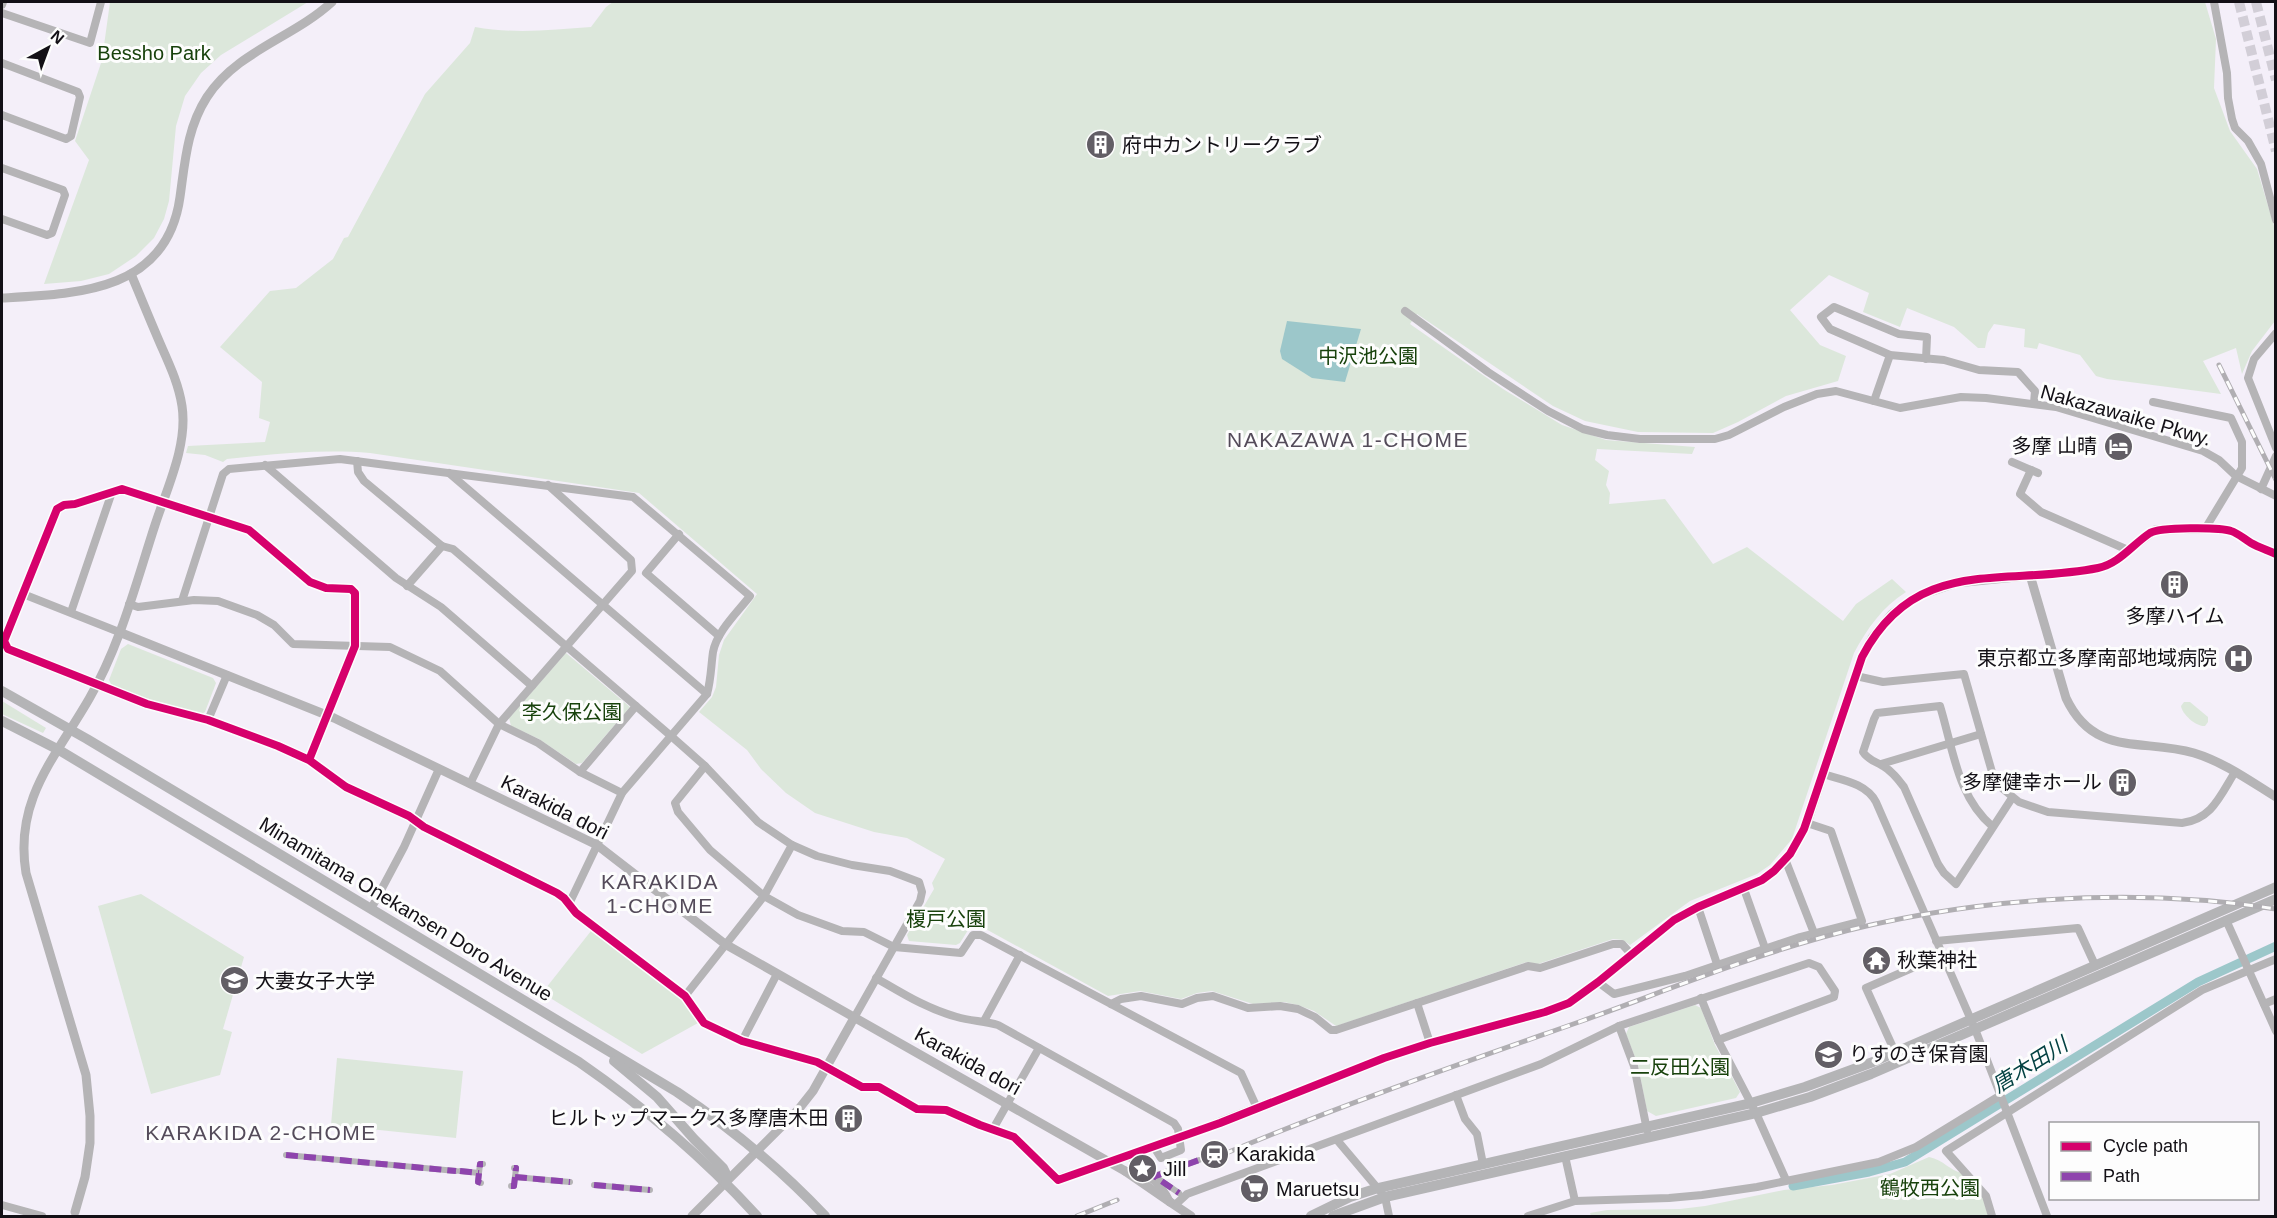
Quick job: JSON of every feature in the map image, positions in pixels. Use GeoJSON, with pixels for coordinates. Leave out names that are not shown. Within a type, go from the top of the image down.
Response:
{"type":"FeatureCollection","features":[{"type":"Feature","properties":{"kind":"main road","name":"Minamitama Onekansen Doro Avenue"},"geometry":{"type":"LineString","coordinates":[[2,691],[71,729],[702,1109],[758,1152],[825,1216]]}},
{"type":"Feature","properties":{"kind":"main road"},"geometry":{"type":"LineString","coordinates":[[2,721],[59,750],[579,1062],[633,1101],[664,1127],[757,1216]]}},
{"type":"Feature","properties":{"kind":"main road"},"geometry":{"type":"LineString","coordinates":[[1333,1216],[1382,1192],[1483,1164],[1648,1132],[1850,1083],[2095,965],[2276,887]]}},
{"type":"Feature","properties":{"kind":"main road"},"geometry":{"type":"LineString","coordinates":[[1753,1108],[1972,1024],[2276,899]]}},
{"type":"Feature","properties":{"kind":"main road"},"geometry":{"type":"LineString","coordinates":[[591,1041],[657,1097],[693,1139],[723,1168],[727,1176],[726,1184]]}},
{"type":"Feature","properties":{"kind":"main road"},"geometry":{"type":"LineString","coordinates":[[1311,1216],[1350,1197],[1564,1156],[1648,1132]]}},
{"type":"Feature","properties":{"kind":"street"},"geometry":{"type":"LineString","coordinates":[[2,13],[90,43],[101,2]]}},
{"type":"Feature","properties":{"kind":"street"},"geometry":{"type":"LineString","coordinates":[[2,298],[83,291],[111,284],[141,268],[155,254],[171,229],[179,204],[191,130],[212,89],[240,61],[300,27],[332,2]]}},
{"type":"Feature","properties":{"kind":"street"},"geometry":{"type":"LineString","coordinates":[[2214,2],[2227,73],[2232,119],[2235,128],[2248,141],[2261,164],[2276,220]]}},
{"type":"Feature","properties":{"kind":"street"},"geometry":{"type":"LineString","coordinates":[[2,63],[78,92],[80,97],[71,136],[66,139],[2,116]]}},
{"type":"Feature","properties":{"kind":"street"},"geometry":{"type":"LineString","coordinates":[[2,168],[63,190],[65,195],[52,233],[47,235],[2,219]]}},
{"type":"Feature","properties":{"kind":"street"},"geometry":{"type":"LineString","coordinates":[[74,1214],[85,1177],[90,1143],[86,1075],[26,873],[23,856],[25,824],[32,795],[98,684],[129,604],[182,434],[182,403],[177,384],[131,274]]}},
{"type":"Feature","properties":{"kind":"street"},"geometry":{"type":"LineString","coordinates":[[1926,359],[1927,337],[1899,334],[1834,306],[1821,317],[1830,329],[1890,355],[1926,359],[1944,360],[1979,370],[2018,372],[2035,391],[2034,403]]}},
{"type":"Feature","properties":{"kind":"street","name":"Nakazawaike Pkwy."},"geometry":{"type":"LineString","coordinates":[[1405,311],[1548,411],[1583,429],[1607,435],[1640,439],[1715,439],[1729,435],[1784,407],[1826,392],[1845,392],[1900,408],[1961,397],[2034,403],[2056,406],[2203,451],[2219,460],[2236,476],[2276,496]]}},
{"type":"Feature","properties":{"kind":"street"},"geometry":{"type":"LineString","coordinates":[[2276,333],[2254,359],[2248,378],[2276,448]]}},
{"type":"Feature","properties":{"kind":"street"},"geometry":{"type":"LineString","coordinates":[[1874,401],[1890,355]]}},
{"type":"Feature","properties":{"kind":"street"},"geometry":{"type":"LineString","coordinates":[[2153,402],[2231,418],[2242,442],[2242,468],[2205,529]]}},
{"type":"Feature","properties":{"kind":"street"},"geometry":{"type":"LineString","coordinates":[[2261,489],[2276,456]]}},
{"type":"Feature","properties":{"kind":"street"},"geometry":{"type":"LineString","coordinates":[[182,601],[225,470],[340,459],[547,484],[633,497],[750,596],[719,636],[713,651],[711,680],[707,694],[622,793],[569,904]]}},
{"type":"Feature","properties":{"kind":"street"},"geometry":{"type":"LineString","coordinates":[[357,461],[358,472],[370,486],[442,546],[453,549],[671,736],[705,766],[758,822],[792,845],[817,856],[890,871],[919,882],[922,892],[920,901],[827,1067],[798,1110],[692,1216]]}},
{"type":"Feature","properties":{"kind":"street"},"geometry":{"type":"LineString","coordinates":[[2012,462],[2034,471],[2020,494],[2041,512],[2128,550]]}},
{"type":"Feature","properties":{"kind":"street"},"geometry":{"type":"LineString","coordinates":[[265,465],[407,586],[441,607],[532,686]]}},
{"type":"Feature","properties":{"kind":"street"},"geometry":{"type":"LineString","coordinates":[[448,472],[707,694]]}},
{"type":"Feature","properties":{"kind":"street"},"geometry":{"type":"LineString","coordinates":[[470,784],[499,724],[632,572],[631,560],[547,484]]}},
{"type":"Feature","properties":{"kind":"street"},"geometry":{"type":"LineString","coordinates":[[309,760],[355,646],[355,593],[351,589],[326,588],[310,582],[249,530],[122,489],[57,509],[4,641],[6,646],[147,704],[208,720],[309,760],[346,787],[378,800],[557,893],[576,913],[685,996],[704,1023],[742,1041],[817,1062],[862,1087],[879,1087],[917,1109],[946,1110],[1014,1137],[1058,1180],[1125,1165],[1154,1146],[1257,1108],[1339,1074],[1430,1043],[1558,1008],[1598,982],[1674,920],[1698,906],[1762,880],[1785,859],[1798,842],[1807,823],[1862,657],[1872,638],[1882,624],[1910,600],[1928,591],[1956,583],[2107,566],[2155,530],[2232,531],[2276,554]]}},
{"type":"Feature","properties":{"kind":"street"},"geometry":{"type":"LineString","coordinates":[[71,612],[112,492]]}},
{"type":"Feature","properties":{"kind":"street"},"geometry":{"type":"LineString","coordinates":[[679,534],[646,573],[719,636]]}},
{"type":"Feature","properties":{"kind":"street"},"geometry":{"type":"LineString","coordinates":[[407,586],[442,546]]}},
{"type":"Feature","properties":{"kind":"street"},"geometry":{"type":"LineString","coordinates":[[2030,575],[2066,698],[2084,725],[2108,740],[2195,753],[2235,772],[2276,797]]}},
{"type":"Feature","properties":{"kind":"street"},"geometry":{"type":"LineString","coordinates":[[22,594],[119,632]]}},
{"type":"Feature","properties":{"kind":"street"},"geometry":{"type":"LineString","coordinates":[[129,604],[138,607],[182,601],[218,601],[257,615],[274,625],[293,644],[390,646],[440,671],[499,724],[538,743],[580,772],[622,793]]}},
{"type":"Feature","properties":{"kind":"street","name":"Karakida dori"},"geometry":{"type":"LineString","coordinates":[[119,632],[326,715],[597,845],[725,944],[1007,1103],[1125,1165],[1191,1216]]}},
{"type":"Feature","properties":{"kind":"street"},"geometry":{"type":"LineString","coordinates":[[1856,676],[1883,682],[1964,674],[1996,779],[2012,798],[2026,806],[2048,812],[2182,823],[2195,821],[2210,810],[2235,772]]}},
{"type":"Feature","properties":{"kind":"street"},"geometry":{"type":"LineString","coordinates":[[208,720],[227,675]]}},
{"type":"Feature","properties":{"kind":"street"},"geometry":{"type":"LineString","coordinates":[[580,772],[636,706]]}},
{"type":"Feature","properties":{"kind":"street"},"geometry":{"type":"LineString","coordinates":[[1993,827],[1981,817],[1967,796],[1940,706],[1877,713],[1863,752],[1866,758],[1881,764],[1904,787],[1938,864],[1956,884],[2012,798]]}},
{"type":"Feature","properties":{"kind":"street"},"geometry":{"type":"LineString","coordinates":[[1881,764],[1981,734]]}},
{"type":"Feature","properties":{"kind":"street"},"geometry":{"type":"LineString","coordinates":[[705,766],[675,803],[678,812],[710,850],[764,896],[798,915],[842,931],[864,932],[894,947],[962,953],[973,935],[981,934],[1241,1073],[1257,1108]]}},
{"type":"Feature","properties":{"kind":"street"},"geometry":{"type":"LineString","coordinates":[[371,909],[404,847],[439,769]]}},
{"type":"Feature","properties":{"kind":"street"},"geometry":{"type":"LineString","coordinates":[[1824,774],[1859,786],[1873,796],[1972,1024],[2047,1216]]}},
{"type":"Feature","properties":{"kind":"street"},"geometry":{"type":"LineString","coordinates":[[1598,982],[1614,994],[1684,976],[1765,948],[1862,921],[1831,831],[1807,823]]}},
{"type":"Feature","properties":{"kind":"street"},"geometry":{"type":"LineString","coordinates":[[685,996],[764,896],[792,845]]}},
{"type":"Feature","properties":{"kind":"street"},"geometry":{"type":"LineString","coordinates":[[1785,859],[1814,933]]}},
{"type":"Feature","properties":{"kind":"street"},"geometry":{"type":"LineString","coordinates":[[1744,889],[1765,948]]}},
{"type":"Feature","properties":{"kind":"street"},"geometry":{"type":"LineString","coordinates":[[1698,906],[1717,964]]}},
{"type":"Feature","properties":{"kind":"street"},"geometry":{"type":"LineString","coordinates":[[2226,920],[2276,1031]]}},
{"type":"Feature","properties":{"kind":"street"},"geometry":{"type":"LineString","coordinates":[[1936,941],[2078,928],[2095,965]]}},
{"type":"Feature","properties":{"kind":"street"},"geometry":{"type":"LineString","coordinates":[[1111,1004],[1121,999],[1142,996],[1182,1004],[1197,998],[1213,996],[1248,1008],[1280,1006],[1298,1010],[1315,1017],[1331,1030],[1336,1030],[1528,966],[1540,968],[1618,943],[1622,944],[1631,954]]}},
{"type":"Feature","properties":{"kind":"street"},"geometry":{"type":"LineString","coordinates":[[984,1021],[1020,955]]}},
{"type":"Feature","properties":{"kind":"street"},"geometry":{"type":"LineString","coordinates":[[1895,1052],[1866,988],[1942,955]]}},
{"type":"Feature","properties":{"kind":"street"},"geometry":{"type":"LineString","coordinates":[[1992,1216],[1986,1196],[1946,1151],[2006,1110],[2202,990],[2247,968],[2276,959]]}},
{"type":"Feature","properties":{"kind":"street"},"geometry":{"type":"LineString","coordinates":[[1172,1203],[1187,1194],[1541,1064],[1619,1026],[1809,963],[1819,967],[1835,991],[1834,997],[1718,1040]]}},
{"type":"Feature","properties":{"kind":"street"},"geometry":{"type":"LineString","coordinates":[[742,1041],[777,974]]}},
{"type":"Feature","properties":{"kind":"street"},"geometry":{"type":"LineString","coordinates":[[876,978],[923,1005],[959,1018],[998,1025],[1174,1124],[1180,1137]]}},
{"type":"Feature","properties":{"kind":"street"},"geometry":{"type":"LineString","coordinates":[[1701,999],[1718,1040],[1753,1108],[1785,1180]]}},
{"type":"Feature","properties":{"kind":"street"},"geometry":{"type":"LineString","coordinates":[[2264,1004],[2276,999]]}},
{"type":"Feature","properties":{"kind":"street"},"geometry":{"type":"LineString","coordinates":[[1417,1004],[1430,1043]]}},
{"type":"Feature","properties":{"kind":"street"},"geometry":{"type":"LineString","coordinates":[[1619,1026],[1634,1066],[1648,1132]]}},
{"type":"Feature","properties":{"kind":"street"},"geometry":{"type":"LineString","coordinates":[[993,1129],[1039,1048]]}},
{"type":"Feature","properties":{"kind":"street"},"geometry":{"type":"LineString","coordinates":[[1456,1095],[1465,1119],[1477,1134],[1483,1164]]}},
{"type":"Feature","properties":{"kind":"street"},"geometry":{"type":"LineString","coordinates":[[1528,1216],[1575,1201],[1684,1197],[1757,1187],[1879,1162],[1916,1147],[2001,1096]]}},
{"type":"Feature","properties":{"kind":"street"},"geometry":{"type":"LineString","coordinates":[[1337,1140],[1382,1192],[1389,1216]]}},
{"type":"Feature","properties":{"kind":"street"},"geometry":{"type":"LineString","coordinates":[[286,1155],[479,1173]]}},
{"type":"Feature","properties":{"kind":"street"},"geometry":{"type":"LineString","coordinates":[[1564,1156],[1575,1201]]}},
{"type":"Feature","properties":{"kind":"street"},"geometry":{"type":"LineString","coordinates":[[1154,1176],[1199,1160]]}},
{"type":"Feature","properties":{"kind":"street"},"geometry":{"type":"LineString","coordinates":[[481,1183],[478,1182],[480,1164],[483,1164]]}},
{"type":"Feature","properties":{"kind":"street"},"geometry":{"type":"LineString","coordinates":[[1125,1165],[1154,1176],[1179,1193]]}},
{"type":"Feature","properties":{"kind":"street"},"geometry":{"type":"LineString","coordinates":[[511,1186],[514,1186],[516,1168],[514,1168]]}},
{"type":"Feature","properties":{"kind":"street"},"geometry":{"type":"LineString","coordinates":[[515,1177],[570,1182]]}},
{"type":"Feature","properties":{"kind":"street"},"geometry":{"type":"LineString","coordinates":[[594,1185],[650,1190]]}},
{"type":"Feature","properties":{"kind":"street"},"geometry":{"type":"LineString","coordinates":[[2,1205],[42,1216]]}},
{"type":"Feature","properties":{"kind":"green space","name":"Bessho Park"},"geometry":{"type":"Polygon","coordinates":[[[110,2],[308,2],[221,55],[201,73],[185,96],[176,126],[169,201],[164,219],[154,238],[136,256],[109,274],[81,281],[44,284],[89,160],[75,141],[102,60],[110,2]]]}},
{"type":"Feature","properties":{"kind":"green space","name":"府中カントリークラブ"},"geometry":{"type":"Polygon","coordinates":[[[613,2],[2205,2],[2216,39],[2214,88],[2230,131],[2257,169],[2275,229],[2275,321],[2252,351],[2242,374],[2236,348],[2203,361],[2221,394],[2096,376],[2080,355],[2039,343],[2037,349],[2024,347],[2025,329],[1994,324],[1988,333],[1985,348],[1978,348],[1954,327],[1907,308],[1900,327],[1863,312],[1869,293],[1829,275],[1790,310],[1820,345],[1846,356],[1838,381],[1786,396],[1713,433],[1638,432],[1585,421],[1553,406],[1417,314],[1410,324],[1503,389],[1562,425],[1606,440],[1695,447],[1692,454],[1597,449],[1595,460],[1609,471],[1606,485],[1610,493],[1609,504],[1665,499],[1713,564],[1747,547],[1843,621],[1856,604],[1892,579],[1906,592],[1876,619],[1854,653],[1792,839],[1770,865],[1757,874],[1690,901],[1630,945],[1623,940],[1613,939],[1538,964],[1527,962],[1336,1026],[1314,1011],[1298,1005],[1284,1002],[1253,1004],[1212,991],[1197,993],[1181,999],[1140,991],[1108,996],[973,922],[960,943],[956,945],[909,941],[907,935],[934,889],[932,883],[945,859],[907,838],[874,832],[815,813],[786,793],[761,769],[747,750],[699,712],[712,697],[716,687],[719,655],[724,640],[757,594],[639,493],[370,453],[298,453],[227,459],[223,462],[205,455],[186,453],[188,446],[265,442],[270,422],[259,418],[262,382],[220,347],[270,291],[296,288],[333,259],[344,238],[348,237],[425,94],[470,43],[475,27],[519,31],[591,27],[606,7],[613,2]]]}},
{"type":"Feature","properties":{"kind":"green space"},"geometry":{"type":"Polygon","coordinates":[[[128,644],[213,678],[216,683],[205,712],[199,715],[112,686],[109,680],[121,649],[128,644]]]}},
{"type":"Feature","properties":{"kind":"green space","name":"李久保公園"},"geometry":{"type":"Polygon","coordinates":[[[566,653],[630,707],[582,763],[576,764],[539,739],[511,726],[509,718],[566,653]]]}},
{"type":"Feature","properties":{"kind":"green space"},"geometry":{"type":"Polygon","coordinates":[[[2,701],[46,728],[43,733],[2,714],[2,701]]]}},
{"type":"Feature","properties":{"kind":"green space"},"geometry":{"type":"Polygon","coordinates":[[[2184,702],[2190,702],[2208,717],[2205,726],[2201,726],[2187,716],[2181,706],[2184,702]]]}},
{"type":"Feature","properties":{"kind":"green space"},"geometry":{"type":"Polygon","coordinates":[[[141,894],[244,957],[223,1029],[232,1032],[220,1075],[151,1094],[98,906],[141,894]]]}},
{"type":"Feature","properties":{"kind":"green space"},"geometry":{"type":"Polygon","coordinates":[[[591,931],[683,1001],[698,1023],[642,1054],[542,993],[591,931]]]}},
{"type":"Feature","properties":{"kind":"green space","name":"二反田公園"},"geometry":{"type":"Polygon","coordinates":[[[1695,1005],[1701,1008],[1715,1045],[1740,1092],[1736,1098],[1656,1116],[1647,1111],[1638,1065],[1626,1034],[1629,1027],[1695,1005]]]}},
{"type":"Feature","properties":{"kind":"green space"},"geometry":{"type":"Polygon","coordinates":[[[337,1058],[463,1071],[456,1138],[331,1125],[337,1058]]]}},
{"type":"Feature","properties":{"kind":"green space","name":"鶴牧西公園"},"geometry":{"type":"Polygon","coordinates":[[[1929,1157],[1962,1173],[1983,1198],[1988,1216],[1591,1216],[1590,1213],[1607,1210],[1680,1209],[1705,1206],[1784,1190],[1832,1185],[1890,1174],[1929,1157]]]}},
{"type":"Feature","properties":{"kind":"water"},"geometry":{"type":"Polygon","coordinates":[[[1287,321],[1361,329],[1345,382],[1312,378],[1282,359],[1280,351],[1287,321]]]}},
{"type":"Feature","properties":{"kind":"waterway","name":"唐木田川"},"geometry":{"type":"LineString","coordinates":[[1793,1186],[1869,1172],[1905,1162],[2198,982],[2276,946]]}},
{"type":"Feature","properties":{"kind":"tunnel"},"geometry":{"type":"LineString","coordinates":[[2239,2],[2276,151]]}},
{"type":"Feature","properties":{"kind":"tunnel"},"geometry":{"type":"LineString","coordinates":[[2256,2],[2276,80]]}},
{"type":"Feature","properties":{"kind":"railway"},"geometry":{"type":"LineString","coordinates":[[2219,365],[2276,480]]}},
{"type":"Feature","properties":{"kind":"railway"},"geometry":{"type":"LineString","coordinates":[[1224,1154],[1356,1102],[1731,966],[1823,937],[1877,924],[1990,905],[2106,897],[2221,902],[2276,909]]}},
{"type":"Feature","properties":{"kind":"railway"},"geometry":{"type":"LineString","coordinates":[[1077,1216],[1117,1200]]}},
{"type":"Feature","properties":{"kind":"marked path"},"geometry":{"type":"LineString","coordinates":[[286,1155],[456,1171]]}},
{"type":"Feature","properties":{"kind":"marked path"},"geometry":{"type":"LineString","coordinates":[[1153,1177],[1199,1160]]}},
{"type":"Feature","properties":{"kind":"marked path"},"geometry":{"type":"LineString","coordinates":[[1132,1161],[1179,1193]]}},
{"type":"Feature","properties":{"kind":"marked path"},"geometry":{"type":"LineString","coordinates":[[481,1183],[478,1182],[480,1164],[483,1164]]}},
{"type":"Feature","properties":{"kind":"marked path"},"geometry":{"type":"LineString","coordinates":[[511,1186],[514,1186],[516,1168],[514,1168]]}},
{"type":"Feature","properties":{"kind":"marked path"},"geometry":{"type":"LineString","coordinates":[[460,1171],[479,1173]]}},
{"type":"Feature","properties":{"kind":"marked path"},"geometry":{"type":"LineString","coordinates":[[515,1177],[570,1182]]}},
{"type":"Feature","properties":{"kind":"marked path"},"geometry":{"type":"LineString","coordinates":[[594,1185],[650,1190]]}},
{"type":"Feature","properties":{"kind":"cycle path"},"geometry":{"type":"LineString","coordinates":[[309,760],[355,646],[355,593],[351,589],[326,588],[310,582],[249,530],[122,489],[57,509],[4,641],[8,649],[147,704],[208,720],[309,760],[346,787],[409,816],[424,827],[557,893],[576,913],[685,996],[704,1023],[742,1041],[817,1062],[862,1087],[879,1087],[917,1109],[946,1110],[1014,1137],[1058,1180],[1220,1123],[1384,1058],[1569,1003],[1674,920],[1698,907],[1762,880],[1790,854],[1804,829],[1862,657],[1884,624],[1908,602],[1936,589],[1965,581],[2063,573],[2106,566],[2144,537],[2156,531],[2203,528],[2231,531],[2276,554]]}},
{"type":"Feature","properties":{"kind":"place","name":"府中カントリークラブ"},"geometry":{"type":"Point","coordinates":[1101,145]}},
{"type":"Feature","properties":{"kind":"place","name":"多摩 山晴"},"geometry":{"type":"Point","coordinates":[2118,446]}},
{"type":"Feature","properties":{"kind":"place","name":"多摩ハイム"},"geometry":{"type":"Point","coordinates":[2175,585]}},
{"type":"Feature","properties":{"kind":"place","name":"東京都立多摩南部地域病院"},"geometry":{"type":"Point","coordinates":[2238,658]}},
{"type":"Feature","properties":{"kind":"place","name":"多摩健幸ホール"},"geometry":{"type":"Point","coordinates":[2123,782]}},
{"type":"Feature","properties":{"kind":"place","name":"秋葉神社"},"geometry":{"type":"Point","coordinates":[1876,960]}},
{"type":"Feature","properties":{"kind":"place","name":"大妻女子大学"},"geometry":{"type":"Point","coordinates":[234,981]}},
{"type":"Feature","properties":{"kind":"place","name":"りすのき保育園"},"geometry":{"type":"Point","coordinates":[1828,1054]}},
{"type":"Feature","properties":{"kind":"place","name":"ヒルトップマークス多摩唐木田"},"geometry":{"type":"Point","coordinates":[849,1118]}},
{"type":"Feature","properties":{"kind":"place","name":"Karakida"},"geometry":{"type":"Point","coordinates":[1215,1154]}},
{"type":"Feature","properties":{"kind":"place","name":"Jill"},"geometry":{"type":"Point","coordinates":[1142,1169]}},
{"type":"Feature","properties":{"kind":"place","name":"Maruetsu"},"geometry":{"type":"Point","coordinates":[1255,1189]}},
{"type":"Feature","properties":{"kind":"district","name":"NAKAZAWA 1-CHOME"},"geometry":{"type":"Point","coordinates":[1348,440]}},
{"type":"Feature","properties":{"kind":"district","name":"KARAKIDA 1-CHOME"},"geometry":{"type":"Point","coordinates":[660,894]}},
{"type":"Feature","properties":{"kind":"district","name":"KARAKIDA 2-CHOME"},"geometry":{"type":"Point","coordinates":[261,1133]}},
{"type":"Feature","properties":{"kind":"park label","name":"中沢池公園"},"geometry":{"type":"Point","coordinates":[1368,356]}},
{"type":"Feature","properties":{"kind":"park label","name":"榎戸公園"},"geometry":{"type":"Point","coordinates":[946,919]}}]}
